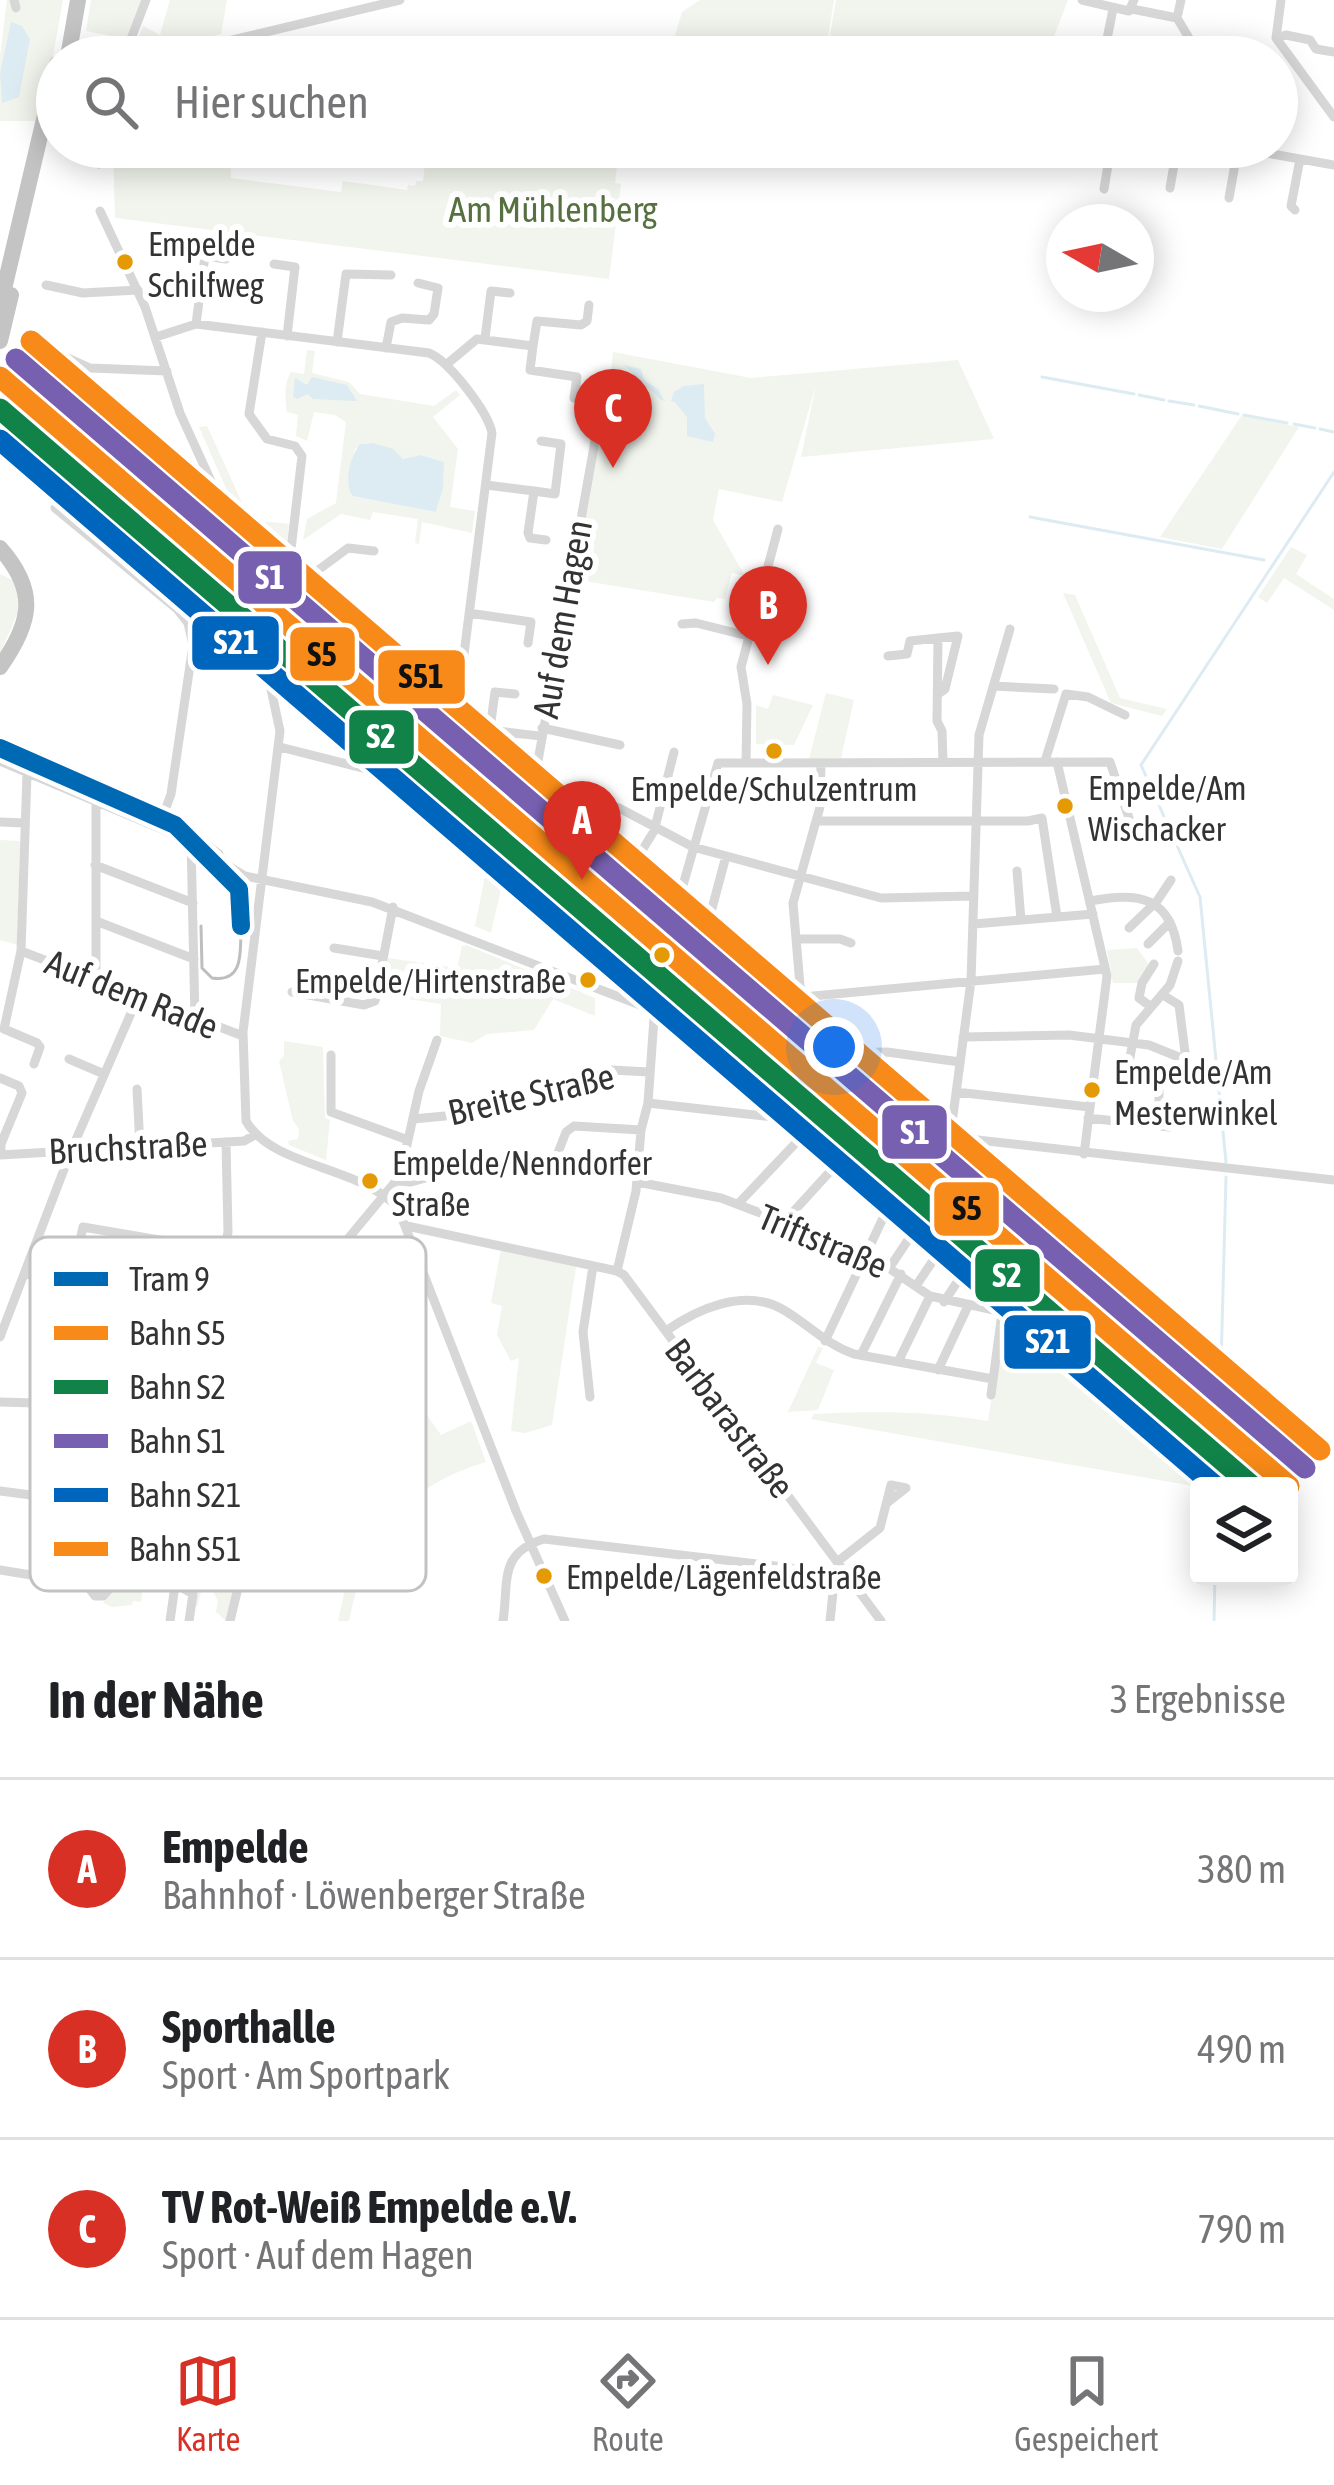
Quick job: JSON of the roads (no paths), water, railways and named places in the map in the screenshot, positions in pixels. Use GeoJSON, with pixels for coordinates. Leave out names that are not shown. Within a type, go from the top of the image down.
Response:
{"type":"FeatureCollection","features":[{"type":"Feature","properties":{"kind":"highway"},"geometry":{"type":"LineString","coordinates":[[68,0],[68,36]]}},
{"type":"Feature","properties":{"kind":"highway"},"geometry":{"type":"LineString","coordinates":[[67,36],[78,0]]}},
{"type":"Feature","properties":{"kind":"highway"},"geometry":{"type":"LineString","coordinates":[[0,306],[36,154]]}},
{"type":"Feature","properties":{"kind":"highway"},"geometry":{"type":"LineString","coordinates":[[0,341],[42,168]]}},
{"type":"Feature","properties":{"kind":"highway"},"geometry":{"type":"LineString","coordinates":[[0,548],[25,583],[26,613],[0,668]]}},
{"type":"Feature","properties":{"kind":"highway"},"geometry":{"type":"LineString","coordinates":[[0,567],[25,583]]}},
{"type":"Feature","properties":{"kind":"street"},"geometry":{"type":"LineString","coordinates":[[131,36],[146,0]]}},
{"type":"Feature","properties":{"kind":"street"},"geometry":{"type":"LineString","coordinates":[[249,36],[400,0]]}},
{"type":"Feature","properties":{"kind":"street"},"geometry":{"type":"LineString","coordinates":[[1177,18],[1181,0]]}},
{"type":"Feature","properties":{"kind":"street"},"geometry":{"type":"LineString","coordinates":[[1276,36],[1281,0]]}},
{"type":"Feature","properties":{"kind":"street"},"geometry":{"type":"LineString","coordinates":[[1082,1],[1113,9],[1133,4],[1177,18],[1188,36]]}},
{"type":"Feature","properties":{"kind":"street"},"geometry":{"type":"LineString","coordinates":[[1108,36],[1113,9]]}},
{"type":"Feature","properties":{"kind":"street"},"geometry":{"type":"LineString","coordinates":[[1298,38],[1310,40],[1316,49],[1334,52]]}},
{"type":"Feature","properties":{"kind":"street"},"geometry":{"type":"LineString","coordinates":[[1298,68],[1334,117]]}},
{"type":"Feature","properties":{"kind":"street"},"geometry":{"type":"LineString","coordinates":[[1295,209],[1291,206],[1300,159],[1334,165]]}},
{"type":"Feature","properties":{"kind":"street"},"geometry":{"type":"LineString","coordinates":[[1104,189],[1107,168]]}},
{"type":"Feature","properties":{"kind":"street"},"geometry":{"type":"LineString","coordinates":[[1170,188],[1173,168]]}},
{"type":"Feature","properties":{"kind":"street"},"geometry":{"type":"LineString","coordinates":[[1229,199],[1233,168]]}},
{"type":"Feature","properties":{"kind":"street"},"geometry":{"type":"LineString","coordinates":[[100,211],[138,290],[185,425],[240,545],[280,747],[243,1036],[244,1114],[255,1135],[386,1194],[411,1237]]}},
{"type":"Feature","properties":{"kind":"street"},"geometry":{"type":"LineString","coordinates":[[196,324],[205,256],[226,259]]}},
{"type":"Feature","properties":{"kind":"street"},"geometry":{"type":"LineString","coordinates":[[274,264],[295,267],[287,336]]}},
{"type":"Feature","properties":{"kind":"street"},"geometry":{"type":"LineString","coordinates":[[337,342],[346,274],[391,275]]}},
{"type":"Feature","properties":{"kind":"street"},"geometry":{"type":"LineString","coordinates":[[386,348],[391,322],[429,320],[434,314],[437,288],[418,283]]}},
{"type":"Feature","properties":{"kind":"street"},"geometry":{"type":"LineString","coordinates":[[46,285],[83,292],[138,290]]}},
{"type":"Feature","properties":{"kind":"street"},"geometry":{"type":"LineString","coordinates":[[484,338],[491,291],[511,293]]}},
{"type":"Feature","properties":{"kind":"street"},"geometry":{"type":"LineString","coordinates":[[574,398],[577,377],[530,370],[537,321],[581,325],[587,320],[589,305]]}},
{"type":"Feature","properties":{"kind":"street"},"geometry":{"type":"LineString","coordinates":[[156,337],[196,324],[429,353],[447,364],[491,424],[462,665],[439,688]]}},
{"type":"Feature","properties":{"kind":"street"},"geometry":{"type":"LineString","coordinates":[[262,332],[249,414],[267,439],[295,446],[302,456],[290,559],[302,582],[357,624],[417,680],[439,688],[445,703],[468,724],[620,745]]}},
{"type":"Feature","properties":{"kind":"street"},"geometry":{"type":"LineString","coordinates":[[447,364],[477,339],[533,346]]}},
{"type":"Feature","properties":{"kind":"street"},"geometry":{"type":"LineString","coordinates":[[68,358],[90,368],[167,371]]}},
{"type":"Feature","properties":{"kind":"street","name":"Auf dem Hagen"},"geometry":{"type":"LineString","coordinates":[[531,788],[606,379]]}},
{"type":"Feature","properties":{"kind":"street"},"geometry":{"type":"LineString","coordinates":[[486,485],[555,491],[561,444],[541,441]]}},
{"type":"Feature","properties":{"kind":"street"},"geometry":{"type":"LineString","coordinates":[[534,491],[528,533],[530,538],[546,540]]}},
{"type":"Feature","properties":{"kind":"street"},"geometry":{"type":"LineString","coordinates":[[55,508],[188,623],[193,645],[171,794],[158,827]]}},
{"type":"Feature","properties":{"kind":"street"},"geometry":{"type":"LineString","coordinates":[[746,763],[747,704],[741,667],[778,529]]}},
{"type":"Feature","properties":{"kind":"street"},"geometry":{"type":"LineString","coordinates":[[302,582],[348,548],[374,551]]}},
{"type":"Feature","properties":{"kind":"street"},"geometry":{"type":"LineString","coordinates":[[469,614],[531,622],[529,643]]}},
{"type":"Feature","properties":{"kind":"street"},"geometry":{"type":"LineString","coordinates":[[682,624],[748,636]]}},
{"type":"Feature","properties":{"kind":"street"},"geometry":{"type":"LineString","coordinates":[[950,1138],[971,981],[979,735],[1010,629]]}},
{"type":"Feature","properties":{"kind":"street"},"geometry":{"type":"LineString","coordinates":[[888,656],[907,654],[910,641],[972,633]]}},
{"type":"Feature","properties":{"kind":"street"},"geometry":{"type":"LineString","coordinates":[[938,694],[945,689],[958,636]]}},
{"type":"Feature","properties":{"kind":"street"},"geometry":{"type":"LineString","coordinates":[[938,638],[943,762]]}},
{"type":"Feature","properties":{"kind":"street"},"geometry":{"type":"LineString","coordinates":[[993,686],[1054,688]]}},
{"type":"Feature","properties":{"kind":"street"},"geometry":{"type":"LineString","coordinates":[[490,729],[495,692],[515,694]]}},
{"type":"Feature","properties":{"kind":"street"},"geometry":{"type":"LineString","coordinates":[[1084,1154],[1107,982],[1051,761],[1066,694],[1088,697],[1125,715]]}},
{"type":"Feature","properties":{"kind":"street"},"geometry":{"type":"LineString","coordinates":[[0,744],[164,815],[238,866],[263,876]]}},
{"type":"Feature","properties":{"kind":"street"},"geometry":{"type":"LineString","coordinates":[[280,747],[457,791],[466,798]]}},
{"type":"Feature","properties":{"kind":"street"},"geometry":{"type":"LineString","coordinates":[[674,752],[655,826],[619,888],[608,888],[532,823],[527,811],[531,788],[592,799],[655,826],[693,847],[881,898],[974,896]]}},
{"type":"Feature","properties":{"kind":"street"},"geometry":{"type":"LineString","coordinates":[[0,761],[158,827],[237,872],[348,889],[653,1010]]}},
{"type":"Feature","properties":{"kind":"street"},"geometry":{"type":"LineString","coordinates":[[407,1226],[617,1271],[637,1182],[662,955],[715,765],[1110,762],[1132,830]]}},
{"type":"Feature","properties":{"kind":"street"},"geometry":{"type":"LineString","coordinates":[[801,997],[793,903],[817,821],[821,763]]}},
{"type":"Feature","properties":{"kind":"street"},"geometry":{"type":"LineString","coordinates":[[24,772],[21,951],[2,1028],[37,1043],[34,1064]]}},
{"type":"Feature","properties":{"kind":"street"},"geometry":{"type":"LineString","coordinates":[[95,980],[97,801]]}},
{"type":"Feature","properties":{"kind":"street"},"geometry":{"type":"LineString","coordinates":[[817,821],[1042,818],[1057,917]]}},
{"type":"Feature","properties":{"kind":"street"},"geometry":{"type":"LineString","coordinates":[[0,822],[24,823]]}},
{"type":"Feature","properties":{"kind":"street"},"geometry":{"type":"LineString","coordinates":[[190,842],[195,1019]]}},
{"type":"Feature","properties":{"kind":"street"},"geometry":{"type":"LineString","coordinates":[[699,957],[726,856]]}},
{"type":"Feature","properties":{"kind":"street"},"geometry":{"type":"LineString","coordinates":[[94,865],[193,903]]}},
{"type":"Feature","properties":{"kind":"street"},"geometry":{"type":"LineString","coordinates":[[1017,871],[1022,920]]}},
{"type":"Feature","properties":{"kind":"street"},"geometry":{"type":"LineString","coordinates":[[1129,928],[1171,880]]}},
{"type":"Feature","properties":{"kind":"street"},"geometry":{"type":"LineString","coordinates":[[1090,901],[1127,895],[1154,903],[1170,916],[1178,956],[1163,995],[1136,1025],[1126,1079]]}},
{"type":"Feature","properties":{"kind":"street"},"geometry":{"type":"LineString","coordinates":[[292,992],[370,1004],[377,994],[393,906]]}},
{"type":"Feature","properties":{"kind":"street"},"geometry":{"type":"LineString","coordinates":[[974,924],[1093,914]]}},
{"type":"Feature","properties":{"kind":"street"},"geometry":{"type":"LineString","coordinates":[[96,921],[194,959]]}},
{"type":"Feature","properties":{"kind":"street"},"geometry":{"type":"LineString","coordinates":[[1148,944],[1171,922]]}},
{"type":"Feature","properties":{"kind":"street"},"geometry":{"type":"LineString","coordinates":[[796,939],[851,943]]}},
{"type":"Feature","properties":{"kind":"street"},"geometry":{"type":"LineString","coordinates":[[334,948],[383,956]]}},
{"type":"Feature","properties":{"kind":"street","name":"Auf dem Rade"},"geometry":{"type":"LineString","coordinates":[[21,951],[243,1036]]}},
{"type":"Feature","properties":{"kind":"street"},"geometry":{"type":"LineString","coordinates":[[1150,1006],[1139,998],[1142,982],[1154,964]]}},
{"type":"Feature","properties":{"kind":"street"},"geometry":{"type":"LineString","coordinates":[[760,1000],[1105,969]]}},
{"type":"Feature","properties":{"kind":"street"},"geometry":{"type":"LineString","coordinates":[[0,972],[15,978]]}},
{"type":"Feature","properties":{"kind":"street"},"geometry":{"type":"LineString","coordinates":[[963,1037],[1069,1035],[1149,1045],[1186,1060],[1179,1005],[1163,995]]}},
{"type":"Feature","properties":{"kind":"street"},"geometry":{"type":"LineString","coordinates":[[39,1237],[138,997]]}},
{"type":"Feature","properties":{"kind":"street"},"geometry":{"type":"LineString","coordinates":[[350,1237],[397,1181],[437,1040]]}},
{"type":"Feature","properties":{"kind":"street"},"geometry":{"type":"LineString","coordinates":[[842,1053],[887,1052],[960,1062]]}},
{"type":"Feature","properties":{"kind":"street"},"geometry":{"type":"LineString","coordinates":[[331,1055],[331,1112],[408,1140]]}},
{"type":"Feature","properties":{"kind":"street"},"geometry":{"type":"LineString","coordinates":[[69,1059],[104,1074]]}},
{"type":"Feature","properties":{"kind":"street","name":"Breite Straße"},"geometry":{"type":"LineString","coordinates":[[412,1118],[477,1113],[612,1070],[650,1072]]}},
{"type":"Feature","properties":{"kind":"street"},"geometry":{"type":"LineString","coordinates":[[0,1078],[19,1086],[22,1093],[0,1155]]}},
{"type":"Feature","properties":{"kind":"street"},"geometry":{"type":"LineString","coordinates":[[136,1088],[140,1147]]}},
{"type":"Feature","properties":{"kind":"street"},"geometry":{"type":"LineString","coordinates":[[956,1092],[1169,1127],[1159,1088]]}},
{"type":"Feature","properties":{"kind":"street"},"geometry":{"type":"LineString","coordinates":[[648,1103],[1334,1180]]}},
{"type":"Feature","properties":{"kind":"street"},"geometry":{"type":"LineString","coordinates":[[1165,1111],[1197,1113]]}},
{"type":"Feature","properties":{"kind":"street"},"geometry":{"type":"LineString","coordinates":[[737,1204],[811,1122]]}},
{"type":"Feature","properties":{"kind":"street"},"geometry":{"type":"LineString","coordinates":[[397,1181],[411,1182],[484,1162],[554,1163],[566,1132],[574,1126],[640,1130]]}},
{"type":"Feature","properties":{"kind":"street","name":"Bruchstraße"},"geometry":{"type":"LineString","coordinates":[[0,1155],[244,1141],[255,1135]]}},
{"type":"Feature","properties":{"kind":"street"},"geometry":{"type":"LineString","coordinates":[[226,1142],[227,1237]]}},
{"type":"Feature","properties":{"kind":"street"},"geometry":{"type":"LineString","coordinates":[[784,1222],[856,1144],[873,1147],[962,1216],[1009,1262],[991,1395]]}},
{"type":"Feature","properties":{"kind":"street"},"geometry":{"type":"LineString","coordinates":[[825,1341],[884,1216],[914,1176]]}},
{"type":"Feature","properties":{"kind":"street","name":"Triftstraße"},"geometry":{"type":"LineString","coordinates":[[637,1182],[737,1204],[868,1254],[944,1302],[1003,1312]]}},
{"type":"Feature","properties":{"kind":"street"},"geometry":{"type":"LineString","coordinates":[[861,1355],[896,1270],[938,1196]]}},
{"type":"Feature","properties":{"kind":"street"},"geometry":{"type":"LineString","coordinates":[[916,1286],[962,1216]]}},
{"type":"Feature","properties":{"kind":"street"},"geometry":{"type":"LineString","coordinates":[[80,1237],[87,1226],[147,1237]]}},
{"type":"Feature","properties":{"kind":"street"},"geometry":{"type":"LineString","coordinates":[[944,1302],[986,1238]]}},
{"type":"Feature","properties":{"kind":"street"},"geometry":{"type":"LineString","coordinates":[[0,1337],[30,1260]]}},
{"type":"Feature","properties":{"kind":"street"},"geometry":{"type":"LineString","coordinates":[[590,1396],[583,1332],[592,1266]]}},
{"type":"Feature","properties":{"kind":"street","name":"Barbarastraße"},"geometry":{"type":"LineString","coordinates":[[617,1271],[881,1621]]}},
{"type":"Feature","properties":{"kind":"street"},"geometry":{"type":"LineString","coordinates":[[25,1273],[30,1274]]}},
{"type":"Feature","properties":{"kind":"street"},"geometry":{"type":"LineString","coordinates":[[426,1275],[530,1544],[565,1621]]}},
{"type":"Feature","properties":{"kind":"street"},"geometry":{"type":"LineString","coordinates":[[898,1362],[930,1296]]}},
{"type":"Feature","properties":{"kind":"street"},"geometry":{"type":"LineString","coordinates":[[666,1331],[705,1309],[751,1301],[782,1310],[825,1341],[861,1355],[993,1379]]}},
{"type":"Feature","properties":{"kind":"street"},"geometry":{"type":"LineString","coordinates":[[938,1370],[968,1306]]}},
{"type":"Feature","properties":{"kind":"street"},"geometry":{"type":"LineString","coordinates":[[0,1402],[30,1403]]}},
{"type":"Feature","properties":{"kind":"street"},"geometry":{"type":"LineString","coordinates":[[830,1621],[838,1568],[880,1528],[891,1485],[911,1489]]}},
{"type":"Feature","properties":{"kind":"street"},"geometry":{"type":"LineString","coordinates":[[0,1491],[30,1495]]}},
{"type":"Feature","properties":{"kind":"street"},"geometry":{"type":"LineString","coordinates":[[503,1621],[511,1559],[530,1544],[550,1538],[838,1568]]}},
{"type":"Feature","properties":{"kind":"street"},"geometry":{"type":"LineString","coordinates":[[0,1570],[30,1575]]}},
{"type":"Feature","properties":{"kind":"street"},"geometry":{"type":"LineString","coordinates":[[170,1621],[175,1591]]}},
{"type":"Feature","properties":{"kind":"street"},"geometry":{"type":"LineString","coordinates":[[189,1591],[194,1594],[189,1621]]}},
{"type":"Feature","properties":{"kind":"street"},"geometry":{"type":"LineString","coordinates":[[230,1621],[237,1591]]}},
{"type":"Feature","properties":{"kind":"waterway"},"geometry":{"type":"LineString","coordinates":[[1042,377],[1134,394]]}},
{"type":"Feature","properties":{"kind":"waterway"},"geometry":{"type":"LineString","coordinates":[[1139,395],[1164,400]]}},
{"type":"Feature","properties":{"kind":"waterway"},"geometry":{"type":"LineString","coordinates":[[1169,401],[1194,405]]}},
{"type":"Feature","properties":{"kind":"waterway"},"geometry":{"type":"LineString","coordinates":[[1199,406],[1238,414]]}},
{"type":"Feature","properties":{"kind":"waterway"},"geometry":{"type":"LineString","coordinates":[[1244,415],[1287,423]]}},
{"type":"Feature","properties":{"kind":"waterway"},"geometry":{"type":"LineString","coordinates":[[1294,424],[1315,428]]}},
{"type":"Feature","properties":{"kind":"waterway"},"geometry":{"type":"LineString","coordinates":[[1320,429],[1334,432]]}},
{"type":"Feature","properties":{"kind":"waterway"},"geometry":{"type":"LineString","coordinates":[[1226,1162],[1200,897],[1141,765],[1334,472]]}},
{"type":"Feature","properties":{"kind":"waterway"},"geometry":{"type":"LineString","coordinates":[[1030,517],[1264,560]]}},
{"type":"Feature","properties":{"kind":"waterway"},"geometry":{"type":"LineString","coordinates":[[1224,1426],[1220,1404],[1226,1177]]}},
{"type":"Feature","properties":{"kind":"waterway"},"geometry":{"type":"LineString","coordinates":[[1217,1477],[1219,1436]]}},
{"type":"Feature","properties":{"kind":"waterway"},"geometry":{"type":"LineString","coordinates":[[1214,1621],[1215,1585]]}},
{"type":"Feature","properties":{"kind":"tram line","name":"9"},"geometry":{"type":"LineString","coordinates":[[0,748],[175,825],[239,889],[241,926]]}},
{"type":"Feature","properties":{"kind":"tram line"},"geometry":{"type":"LineString","coordinates":[[201,926],[202,968],[212,978],[230,975],[239,963],[241,926]]}},
{"type":"Feature","properties":{"kind":"railway"},"geometry":{"type":"LineString","coordinates":[[0,388],[215,565]]}},
{"type":"Feature","properties":{"kind":"rail line","name":"S51"},"geometry":{"type":"LineString","coordinates":[[31,341],[1320,1450]]}},
{"type":"Feature","properties":{"kind":"rail line","name":"S1"},"geometry":{"type":"LineString","coordinates":[[16,359],[1305,1468]]}},
{"type":"Feature","properties":{"kind":"rail line","name":"S5"},"geometry":{"type":"LineString","coordinates":[[0,377],[1279,1477]]}},
{"type":"Feature","properties":{"kind":"rail line","name":"S2"},"geometry":{"type":"LineString","coordinates":[[0,409],[1242,1477]]}},
{"type":"Feature","properties":{"kind":"rail line","name":"S21"},"geometry":{"type":"LineString","coordinates":[[0,440],[1205,1477]]}},
{"type":"Feature","properties":{"kind":"place","name":"Empelde Schilfweg"},"geometry":{"type":"Point","coordinates":[125,262]}},
{"type":"Feature","properties":{"kind":"place","name":"TV Rot-Weiß Empelde e.V."},"geometry":{"type":"Point","coordinates":[613,468]}},
{"type":"Feature","properties":{"kind":"place","name":"Sporthalle"},"geometry":{"type":"Point","coordinates":[768,665]}},
{"type":"Feature","properties":{"kind":"place","name":"Empelde/Schulzentrum"},"geometry":{"type":"Point","coordinates":[774,751]}},
{"type":"Feature","properties":{"kind":"place","name":"Empelde/Am Wischacker"},"geometry":{"type":"Point","coordinates":[1065,806]}},
{"type":"Feature","properties":{"kind":"place","name":"Empelde"},"geometry":{"type":"Point","coordinates":[582,880]}},
{"type":"Feature","properties":{"kind":"place","name":"Empelde/Hirtenstraße"},"geometry":{"type":"Point","coordinates":[588,980]}},
{"type":"Feature","properties":{"kind":"place","name":"Empelde/Am Mesterwinkel"},"geometry":{"type":"Point","coordinates":[1092,1090]}},
{"type":"Feature","properties":{"kind":"place","name":"Empelde/Nenndorfer Straße"},"geometry":{"type":"Point","coordinates":[370,1181]}},
{"type":"Feature","properties":{"kind":"place","name":"Empelde/Lägenfeldstraße"},"geometry":{"type":"Point","coordinates":[544,1576]}},
{"type":"Feature","properties":{"kind":"park label","name":"Am Mühlenberg"},"geometry":{"type":"Point","coordinates":[553,209]}}]}
